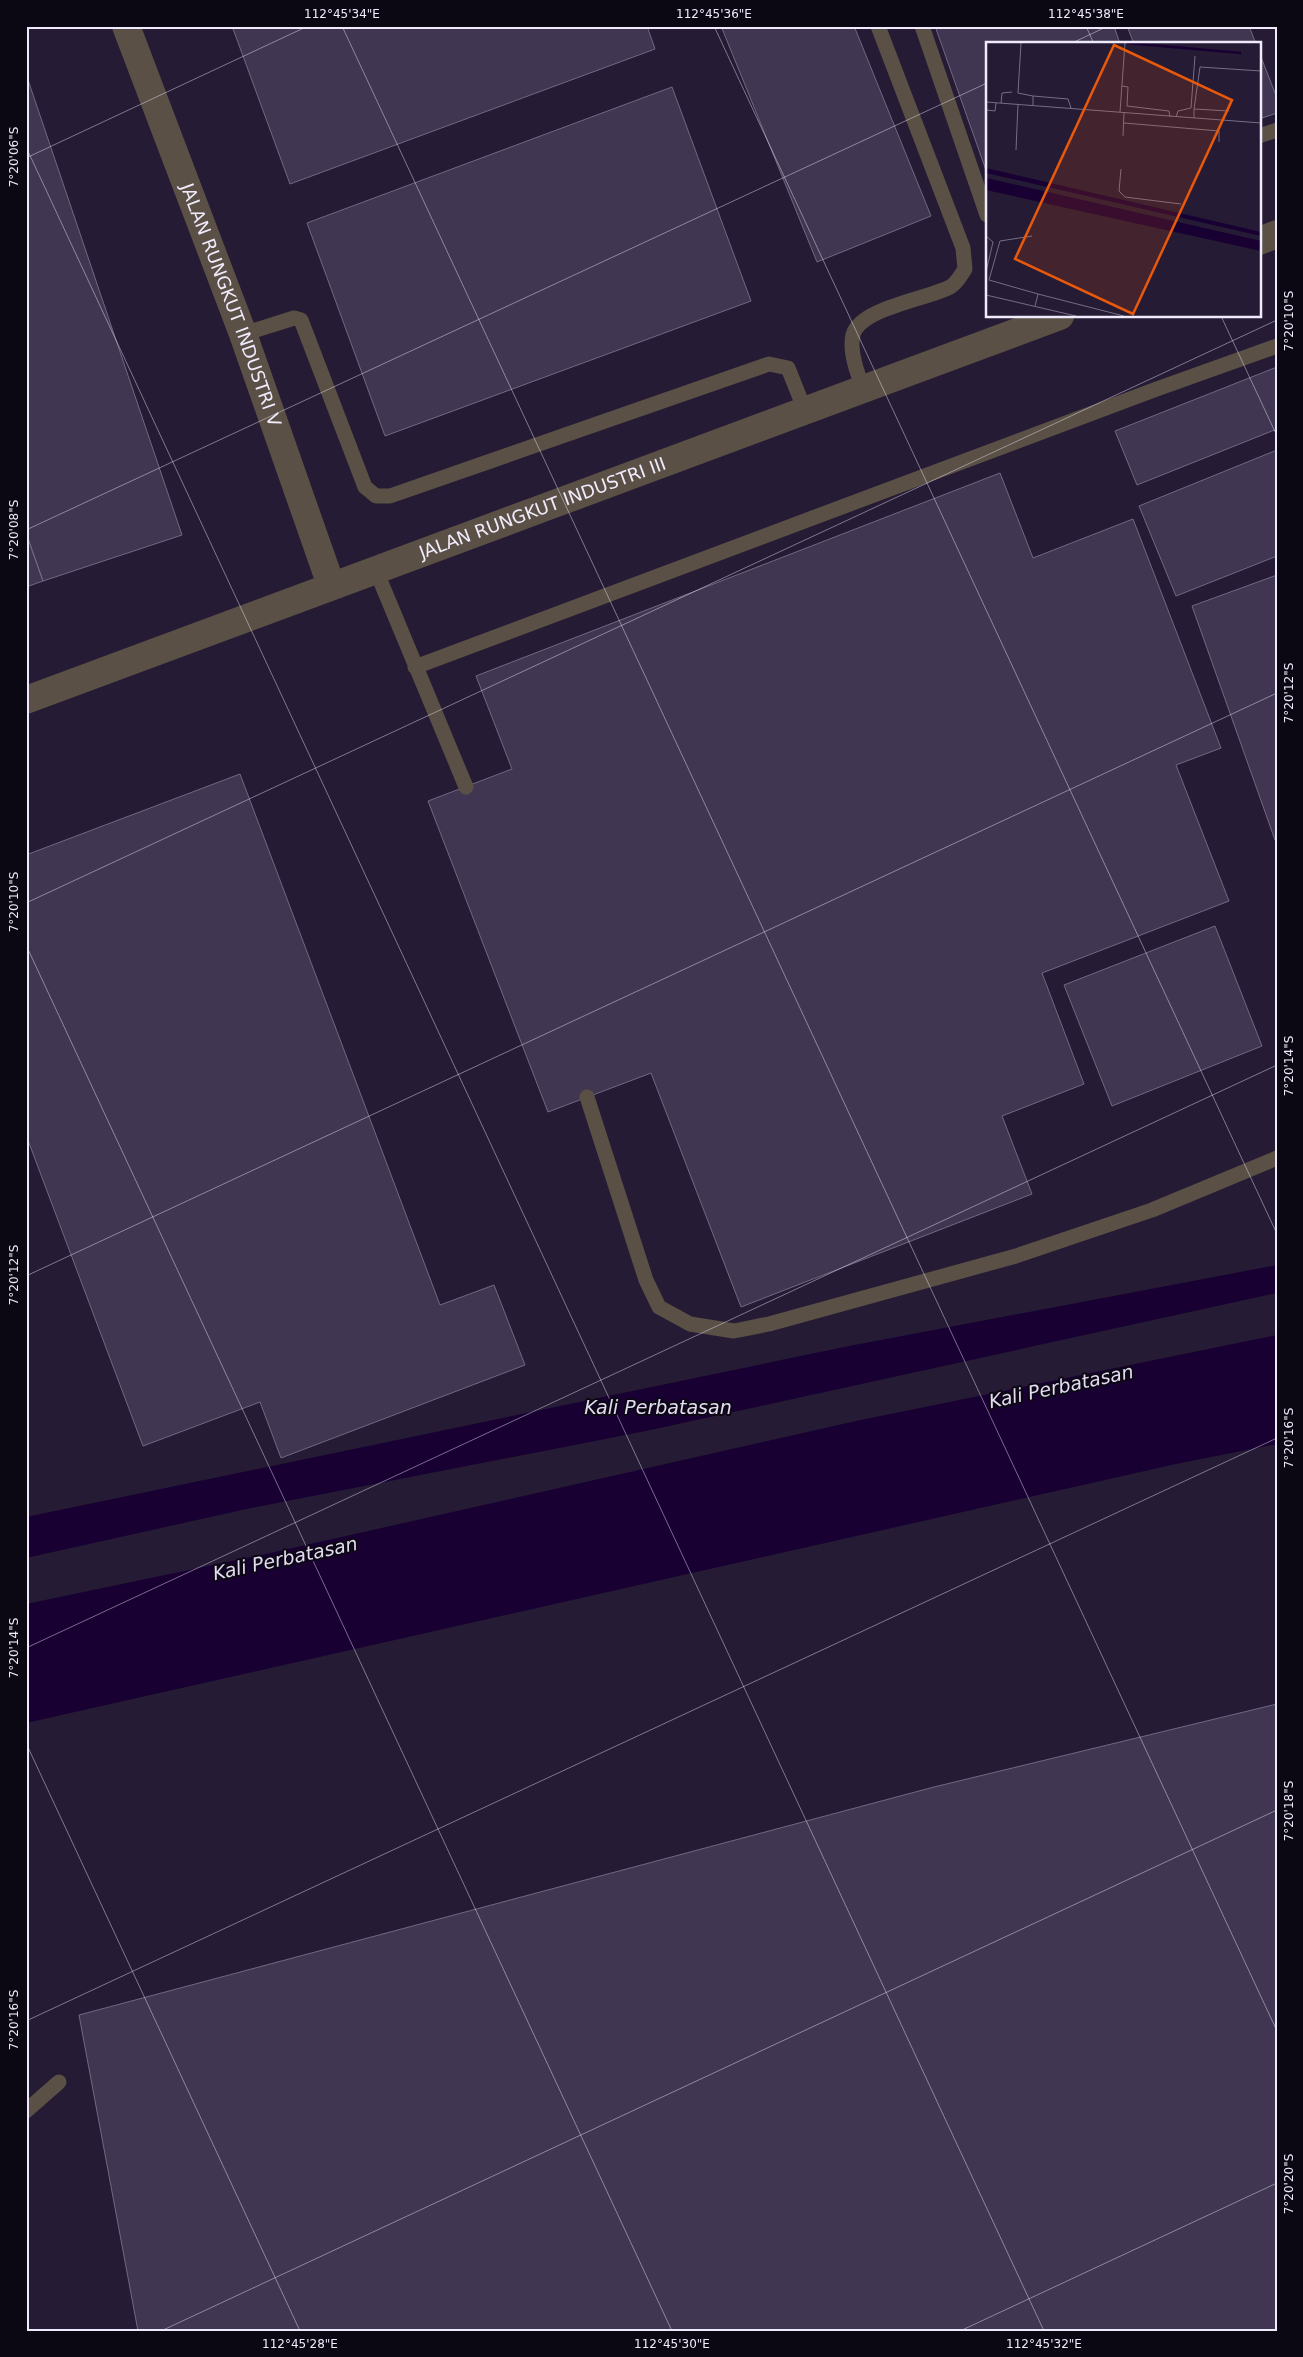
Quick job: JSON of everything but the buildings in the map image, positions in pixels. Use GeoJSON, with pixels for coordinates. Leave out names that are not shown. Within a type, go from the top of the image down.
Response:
{"type":"FeatureCollection","features":[{"type":"Feature","properties":{"kind":"street","name":"JALAN RUNGKUT INDUSTRI V"},"geometry":{"type":"LineString","coordinates":[[126,26],[243,334],[331,585]]}},
{"type":"Feature","properties":{"kind":"street","name":"JALAN RUNGKUT INDUSTRI III"},"geometry":{"type":"LineString","coordinates":[[26,700],[375,568],[806,413],[864,391],[1026,322],[1049,318]]}},
{"type":"Feature","properties":{"kind":"lane"},"geometry":{"type":"LineString","coordinates":[[864,391],[855,363],[853,336],[859,322],[872,315],[952,286],[965,269],[963,248],[878,26]]}},
{"type":"Feature","properties":{"kind":"lane"},"geometry":{"type":"LineString","coordinates":[[922,26],[986,212]]}},
{"type":"Feature","properties":{"kind":"lane"},"geometry":{"type":"LineString","coordinates":[[1260,136],[1277,130]]}},
{"type":"Feature","properties":{"kind":"lane"},"geometry":{"type":"LineString","coordinates":[[243,334],[294,318],[300,320],[365,487],[376,496],[390,496],[769,364],[788,368],[806,413]]}},
{"type":"Feature","properties":{"kind":"lane"},"geometry":{"type":"LineString","coordinates":[[415,668],[1154,390],[1277,346]]}},
{"type":"Feature","properties":{"kind":"lane"},"geometry":{"type":"LineString","coordinates":[[375,568],[466,787]]}},
{"type":"Feature","properties":{"kind":"lane"},"geometry":{"type":"LineString","coordinates":[[587,1097],[646,1280],[659,1307],[690,1324],[734,1331],[769,1324],[1016,1256],[1152,1210],[1277,1158]]}},
{"type":"Feature","properties":{"kind":"lane"},"geometry":{"type":"LineString","coordinates":[[26,2111],[58,2082]]}},
{"type":"Feature","properties":{"kind":"water","name":"Kali Perbatasan"},"geometry":{"type":"Polygon","coordinates":[[[1277,1265],[1277,1293],[646,1431],[251,1508],[26,1558],[26,1517],[849,1346],[1277,1265]]]}},
{"type":"Feature","properties":{"kind":"water","name":"Kali Perbatasan"},"geometry":{"type":"Polygon","coordinates":[[[1277,1335],[1277,1444],[1176,1464],[26,1723],[26,1604],[275,1552],[856,1421],[1277,1335]]]}}]}
